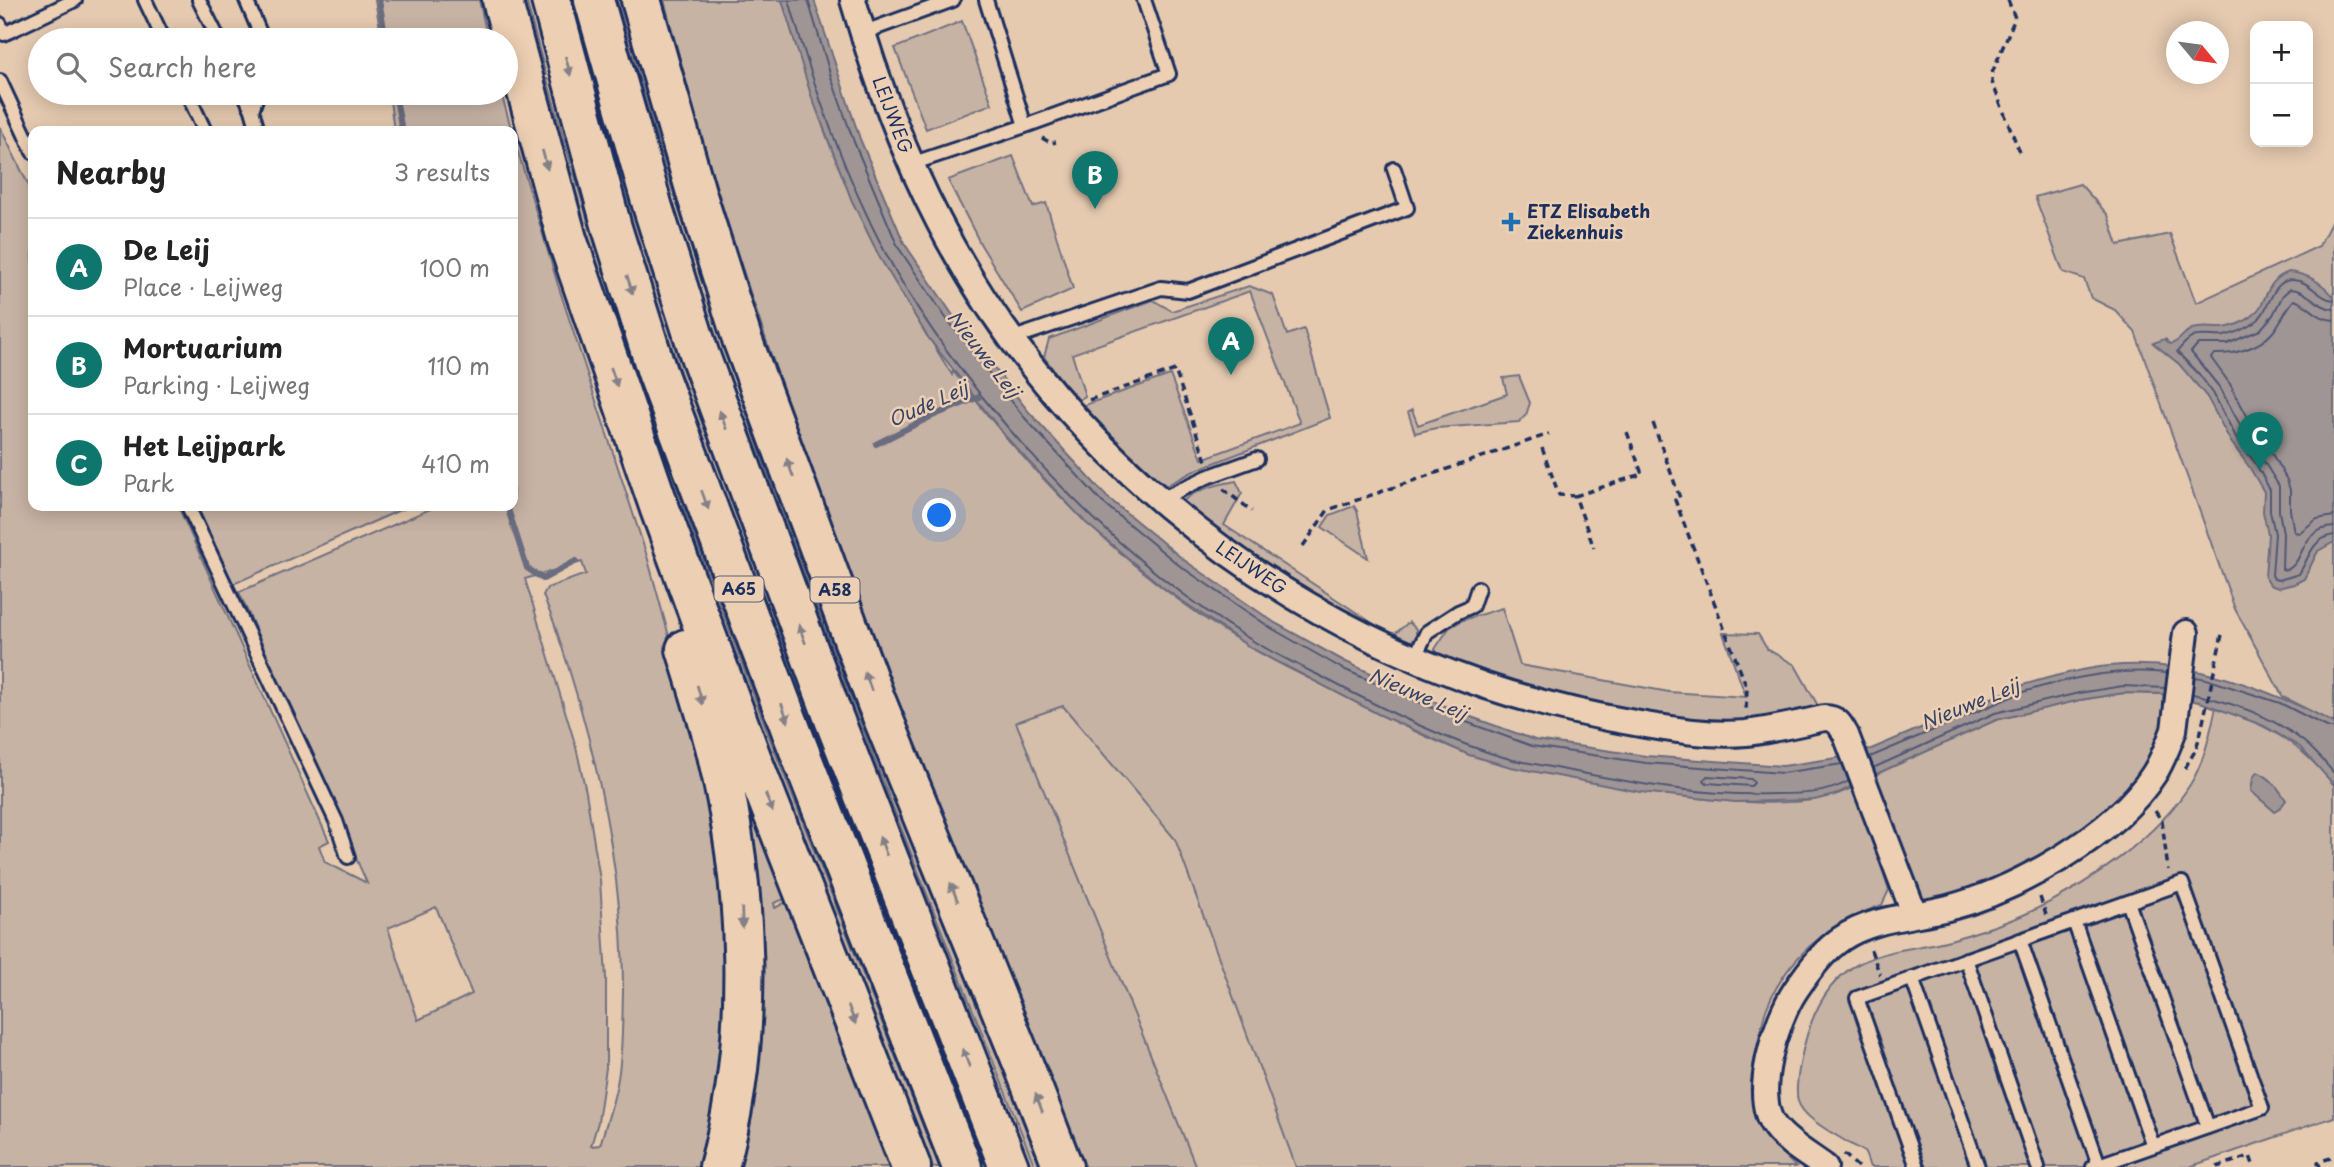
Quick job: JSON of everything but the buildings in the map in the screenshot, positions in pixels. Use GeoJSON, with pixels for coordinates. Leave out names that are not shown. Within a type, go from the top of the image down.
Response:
{"type":"FeatureCollection","features":[{"type":"Feature","properties":{"kind":"highway"},"geometry":{"type":"LineString","coordinates":[[502,0],[510,28]]}},
{"type":"Feature","properties":{"kind":"highway","name":"A65"},"geometry":{"type":"LineString","coordinates":[[551,0],[612,228],[657,372],[793,735],[962,1167]]}},
{"type":"Feature","properties":{"kind":"highway","name":"A65"},"geometry":{"type":"LineString","coordinates":[[594,0],[653,208],[699,353],[839,732],[1009,1167]]}},
{"type":"Feature","properties":{"kind":"highway","name":"A58"},"geometry":{"type":"LineString","coordinates":[[641,0],[697,196],[743,339],[876,701],[1063,1167]]}},
{"type":"Feature","properties":{"kind":"highway"},"geometry":{"type":"LineString","coordinates":[[518,59],[567,239],[660,509],[751,757],[911,1167]]}},
{"type":"Feature","properties":{"kind":"highway"},"geometry":{"type":"LineString","coordinates":[[660,509],[669,591],[715,746],[730,823],[741,908],[743,971],[738,1070],[719,1167]]}},
{"type":"Feature","properties":{"kind":"street","name":"LEIJWEG"},"geometry":{"type":"LineString","coordinates":[[853,0],[886,102],[911,164],[940,224],[981,295],[1011,339],[1094,438],[1159,500],[1240,563],[1366,637],[1414,659],[1513,695],[1592,715],[1670,729],[1711,733],[1745,733],[1831,718],[1838,722],[1846,735],[1914,913]]}},
{"type":"Feature","properties":{"kind":"street"},"geometry":{"type":"LineString","coordinates":[[1834,1160],[1774,1127],[1766,1108],[1770,1055],[1782,1016],[1795,991],[1823,955],[1841,939],[1862,929],[1914,913],[1948,908],[2006,887],[2060,858],[2108,825],[2154,774],[2174,730],[2186,633]]}},
{"type":"Feature","properties":{"kind":"lane"},"geometry":{"type":"LineString","coordinates":[[0,24],[4,34],[75,0]]}},
{"type":"Feature","properties":{"kind":"lane"},"geometry":{"type":"LineString","coordinates":[[145,0],[158,28]]}},
{"type":"Feature","properties":{"kind":"lane"},"geometry":{"type":"LineString","coordinates":[[199,0],[213,28]]}},
{"type":"Feature","properties":{"kind":"lane"},"geometry":{"type":"LineString","coordinates":[[246,0],[258,28]]}},
{"type":"Feature","properties":{"kind":"lane"},"geometry":{"type":"LineString","coordinates":[[862,33],[928,4],[953,0]]}},
{"type":"Feature","properties":{"kind":"lane"},"geometry":{"type":"LineString","coordinates":[[986,0],[1026,126]]}},
{"type":"Feature","properties":{"kind":"lane"},"geometry":{"type":"LineString","coordinates":[[911,164],[1169,74],[1144,0]]}},
{"type":"Feature","properties":{"kind":"lane"},"geometry":{"type":"LineString","coordinates":[[0,81],[28,141]]}},
{"type":"Feature","properties":{"kind":"lane"},"geometry":{"type":"LineString","coordinates":[[193,105],[203,126]]}},
{"type":"Feature","properties":{"kind":"lane"},"geometry":{"type":"LineString","coordinates":[[250,105],[257,126]]}},
{"type":"Feature","properties":{"kind":"lane"},"geometry":{"type":"LineString","coordinates":[[252,110],[254,105]]}},
{"type":"Feature","properties":{"kind":"lane"},"geometry":{"type":"LineString","coordinates":[[1011,339],[1161,288],[1188,292],[1407,208],[1394,169]]}},
{"type":"Feature","properties":{"kind":"lane"},"geometry":{"type":"LineString","coordinates":[[1159,500],[1207,477],[1257,459]]}},
{"type":"Feature","properties":{"kind":"lane"},"geometry":{"type":"LineString","coordinates":[[190,511],[336,821],[348,857]]}},
{"type":"Feature","properties":{"kind":"lane"},"geometry":{"type":"LineString","coordinates":[[1414,659],[1427,632],[1472,606],[1478,588]]}},
{"type":"Feature","properties":{"kind":"lane"},"geometry":{"type":"LineString","coordinates":[[1917,1167],[1857,998],[1912,978],[2020,940],[2074,921],[2128,902],[2171,887],[2182,883],[2262,1108],[2096,1166],[2020,940]]}},
{"type":"Feature","properties":{"kind":"lane"},"geometry":{"type":"LineString","coordinates":[[2128,902],[2208,1127]]}},
{"type":"Feature","properties":{"kind":"lane"},"geometry":{"type":"LineString","coordinates":[[2074,921],[2153,1146]]}},
{"type":"Feature","properties":{"kind":"lane"},"geometry":{"type":"LineString","coordinates":[[1966,959],[2038,1167]]}},
{"type":"Feature","properties":{"kind":"lane"},"geometry":{"type":"LineString","coordinates":[[1912,978],[1978,1167]]}},
{"type":"Feature","properties":{"kind":"path"},"geometry":{"type":"LineString","coordinates":[[2008,0],[2015,18],[1992,73],[1992,82],[2020,153]]}},
{"type":"Feature","properties":{"kind":"path"},"geometry":{"type":"LineString","coordinates":[[1090,400],[1175,370],[1205,454],[1207,477],[1252,511]]}},
{"type":"Feature","properties":{"kind":"path"},"geometry":{"type":"LineString","coordinates":[[1653,423],[1680,498],[1675,500],[1747,688],[1745,733]]}},
{"type":"Feature","properties":{"kind":"path"},"geometry":{"type":"LineString","coordinates":[[1542,448],[1559,495],[1575,496],[1642,474],[1627,432]]}},
{"type":"Feature","properties":{"kind":"path"},"geometry":{"type":"LineString","coordinates":[[1303,546],[1328,510],[1549,434]]}},
{"type":"Feature","properties":{"kind":"path"},"geometry":{"type":"LineString","coordinates":[[1575,496],[1594,548]]}},
{"type":"Feature","properties":{"kind":"path"},"geometry":{"type":"LineString","coordinates":[[2200,736],[2223,630]]}},
{"type":"Feature","properties":{"kind":"path"},"geometry":{"type":"LineString","coordinates":[[2154,809],[2162,821],[2171,887]]}},
{"type":"Feature","properties":{"kind":"path"},"geometry":{"type":"LineString","coordinates":[[1861,955],[1881,947]]}},
{"type":"Feature","properties":{"kind":"path"},"geometry":{"type":"LineString","coordinates":[[1871,950],[1885,988]]}},
{"type":"Feature","properties":{"kind":"path"},"geometry":{"type":"LineString","coordinates":[[2217,1167],[2250,1156],[2254,1167]]}},
{"type":"Feature","properties":{"kind":"path"},"geometry":{"type":"LineString","coordinates":[[2320,1167],[2318,1162],[2334,1157]]}},
{"type":"Feature","properties":{"kind":"path"},"geometry":{"type":"LineString","coordinates":[[1834,1160],[1858,1167]]}},
{"type":"Feature","properties":{"kind":"shaded area"},"geometry":{"type":"Polygon","coordinates":[[[375,0],[479,0],[485,28],[380,28],[375,0]]]}},
{"type":"Feature","properties":{"kind":"shaded area"},"geometry":{"type":"Polygon","coordinates":[[[516,0],[526,0],[546,75],[541,77],[542,80],[547,79],[571,163],[567,165],[568,168],[572,166],[596,248],[593,252],[598,251],[631,356],[628,357],[629,360],[633,359],[656,429],[653,430],[654,433],[657,432],[682,501],[678,503],[683,505],[770,739],[939,1167],[929,1167],[728,654],[582,232],[516,0]]]}},
{"type":"Feature","properties":{"kind":"shaded area"},"geometry":{"type":"Polygon","coordinates":[[[568,0],[580,0],[994,1167],[979,1167],[743,550],[645,268],[568,0]]]}},
{"type":"Feature","properties":{"kind":"shaded area"},"geometry":{"type":"Polygon","coordinates":[[[617,0],[627,0],[1044,1167],[1035,1167],[810,589],[707,297],[617,0]]]}},
{"type":"Feature","properties":{"kind":"shaded area"},"geometry":{"type":"Polygon","coordinates":[[[664,0],[782,0],[821,121],[850,192],[885,262],[952,375],[953,371],[1017,450],[1088,524],[1126,558],[1207,620],[1271,659],[1401,725],[1452,747],[1505,765],[1638,790],[1746,802],[1816,799],[1836,795],[1854,787],[1889,890],[1882,905],[1828,932],[1812,944],[1785,974],[1766,1010],[1752,1074],[1751,1095],[1759,1120],[1775,1145],[1796,1167],[1296,1167],[1175,839],[1063,706],[1016,722],[1196,1167],[1081,1167],[890,680],[799,434],[716,186],[664,0]]]}},
{"type":"Feature","properties":{"kind":"shaded area"},"geometry":{"type":"Polygon","coordinates":[[[962,21],[992,104],[926,129],[895,48],[962,21]]]}},
{"type":"Feature","properties":{"kind":"shaded area"},"geometry":{"type":"Polygon","coordinates":[[[391,105],[504,105],[511,126],[393,126],[391,105]]]}},
{"type":"Feature","properties":{"kind":"shaded area"},"geometry":{"type":"Polygon","coordinates":[[[0,127],[28,184],[28,511],[180,511],[329,841],[319,846],[325,862],[367,883],[239,592],[425,511],[518,511],[518,152],[558,285],[647,556],[704,764],[725,891],[725,1033],[704,1167],[0,1167],[0,127]],[[582,562],[525,579],[576,747],[600,880],[606,978],[606,1068],[598,1122],[591,1146],[600,1145],[615,1092],[620,1062],[623,994],[619,901],[595,764],[570,673],[543,595],[547,588],[586,574],[582,562]],[[436,907],[388,928],[418,1020],[472,994],[436,907]]]}},
{"type":"Feature","properties":{"kind":"shaded area"},"geometry":{"type":"Polygon","coordinates":[[[1013,156],[1033,207],[1046,203],[1073,289],[1022,312],[981,245],[948,180],[1013,156]]]}},
{"type":"Feature","properties":{"kind":"shaded area"},"geometry":{"type":"Polygon","coordinates":[[[2080,184],[2108,215],[2118,245],[2170,234],[2196,303],[2319,246],[2334,217],[2334,723],[2283,697],[2235,609],[2135,332],[2115,310],[2091,298],[2084,279],[2063,272],[2035,197],[2080,184]]]}},
{"type":"Feature","properties":{"kind":"shaded area"},"geometry":{"type":"Polygon","coordinates":[[[1249,286],[1273,295],[1287,335],[1304,329],[1330,418],[1196,470],[1162,488],[1082,406],[1170,375],[1202,459],[1300,423],[1250,291],[1072,354],[1085,396],[1077,401],[1044,357],[1049,339],[1153,300],[1172,311],[1249,286]]]}},
{"type":"Feature","properties":{"kind":"shaded area"},"geometry":{"type":"Polygon","coordinates":[[[1519,376],[1530,403],[1526,415],[1519,422],[1436,428],[1415,433],[1408,412],[1412,410],[1418,425],[1507,394],[1503,378],[1519,376]]]}},
{"type":"Feature","properties":{"kind":"shaded area"},"geometry":{"type":"Polygon","coordinates":[[[1236,481],[1242,493],[1224,525],[1392,636],[1409,622],[1416,629],[1416,638],[1405,645],[1281,583],[1179,505],[1198,492],[1236,481]]]}},
{"type":"Feature","properties":{"kind":"shaded area"},"geometry":{"type":"Polygon","coordinates":[[[1354,506],[1368,558],[1322,527],[1330,515],[1354,506]]]}},
{"type":"Feature","properties":{"kind":"shaded area"},"geometry":{"type":"Polygon","coordinates":[[[196,511],[398,511],[231,585],[196,511]]]}},
{"type":"Feature","properties":{"kind":"shaded area"},"geometry":{"type":"Polygon","coordinates":[[[1502,608],[1520,665],[1669,692],[1746,697],[1723,633],[1758,634],[1767,649],[1795,665],[1822,713],[1707,723],[1547,696],[1441,660],[1435,649],[1449,628],[1463,620],[1502,608]]]}},
{"type":"Feature","properties":{"kind":"shaded area"},"geometry":{"type":"Polygon","coordinates":[[[2124,693],[2163,694],[2163,733],[2153,754],[2119,800],[2067,841],[2008,875],[1922,904],[1874,775],[1996,720],[2080,700],[2124,693]]]}},
{"type":"Feature","properties":{"kind":"shaded area"},"geometry":{"type":"Polygon","coordinates":[[[1063,706],[1175,839],[1296,1167],[1196,1167],[1016,721],[1063,706]]]}},
{"type":"Feature","properties":{"kind":"shaded area"},"geometry":{"type":"Polygon","coordinates":[[[2216,707],[2251,720],[2295,746],[2322,770],[2334,785],[2334,1117],[2189,1167],[1870,1167],[1863,1151],[1828,1131],[1806,1114],[1798,1101],[1797,1092],[1803,1050],[1818,1006],[1836,981],[1847,971],[1871,958],[1945,941],[2014,919],[2054,900],[2098,873],[2141,840],[2177,803],[2200,765],[2216,707]]]}},
{"type":"Feature","properties":{"kind":"shaded area"},"geometry":{"type":"Polygon","coordinates":[[[726,746],[785,899],[774,903],[775,908],[786,902],[891,1167],[727,1167],[726,746]]]}},
{"type":"Feature","properties":{"kind":"water"},"geometry":{"type":"Polygon","coordinates":[[[782,0],[814,0],[860,139],[904,243],[952,314],[1029,412],[1107,497],[1184,560],[1275,623],[1344,661],[1460,713],[1535,740],[1646,756],[1783,766],[1857,755],[2020,686],[2053,677],[2109,666],[2168,666],[2197,671],[2253,687],[2334,723],[2334,785],[2300,747],[2264,726],[2203,703],[2163,694],[2124,693],[2080,700],[1996,720],[1835,795],[1814,800],[1735,802],[1640,792],[1511,767],[1469,755],[1378,714],[1251,648],[1165,589],[1086,523],[1006,437],[927,336],[880,258],[852,201],[811,95],[782,0]]]}},
{"type":"Feature","properties":{"kind":"water"},"geometry":{"type":"Polygon","coordinates":[[[2289,272],[2314,280],[2334,297],[2334,542],[2318,551],[2304,579],[2278,588],[2270,585],[2265,577],[2268,534],[2263,512],[2264,492],[2231,442],[2207,397],[2179,364],[2153,343],[2165,339],[2170,344],[2192,329],[2224,328],[2244,321],[2257,312],[2275,281],[2289,272]]]}},
{"type":"Feature","properties":{"kind":"water"},"geometry":{"type":"Polygon","coordinates":[[[2257,772],[2270,780],[2286,800],[2274,811],[2251,791],[2257,772]]]}},
{"type":"Feature","properties":{"kind":"waterway","name":"Oude Leij"},"geometry":{"type":"LineString","coordinates":[[379,0],[384,28]]}},
{"type":"Feature","properties":{"kind":"waterway","name":"Oude Leij"},"geometry":{"type":"LineString","coordinates":[[397,105],[401,126]]}},
{"type":"Feature","properties":{"kind":"waterway","name":"Oude Leij"},"geometry":{"type":"LineString","coordinates":[[876,444],[930,417],[979,397]]}},
{"type":"Feature","properties":{"kind":"waterway","name":"Oude Leij"},"geometry":{"type":"LineString","coordinates":[[509,511],[527,568],[543,579],[576,561]]}},
{"type":"Feature","properties":{"kind":"place","name":"Mortuarium"},"geometry":{"type":"Point","coordinates":[1095,209]}},
{"type":"Feature","properties":{"kind":"place","name":"ETZ Elisabeth Ziekenhuis"},"geometry":{"type":"Point","coordinates":[1511,222]}},
{"type":"Feature","properties":{"kind":"place","name":"De Leij"},"geometry":{"type":"Point","coordinates":[1231,375]}},
{"type":"Feature","properties":{"kind":"place","name":"Het Leijpark"},"geometry":{"type":"Point","coordinates":[2260,470]}},
{"type":"Feature","properties":{"kind":"water label","name":"Nieuwe Leij"},"geometry":{"type":"Point","coordinates":[984,354]}},
{"type":"Feature","properties":{"kind":"water label","name":"Nieuwe Leij"},"geometry":{"type":"Point","coordinates":[1418,694]}},
{"type":"Feature","properties":{"kind":"water label","name":"Nieuwe Leij"},"geometry":{"type":"Point","coordinates":[1970,704]}}]}
